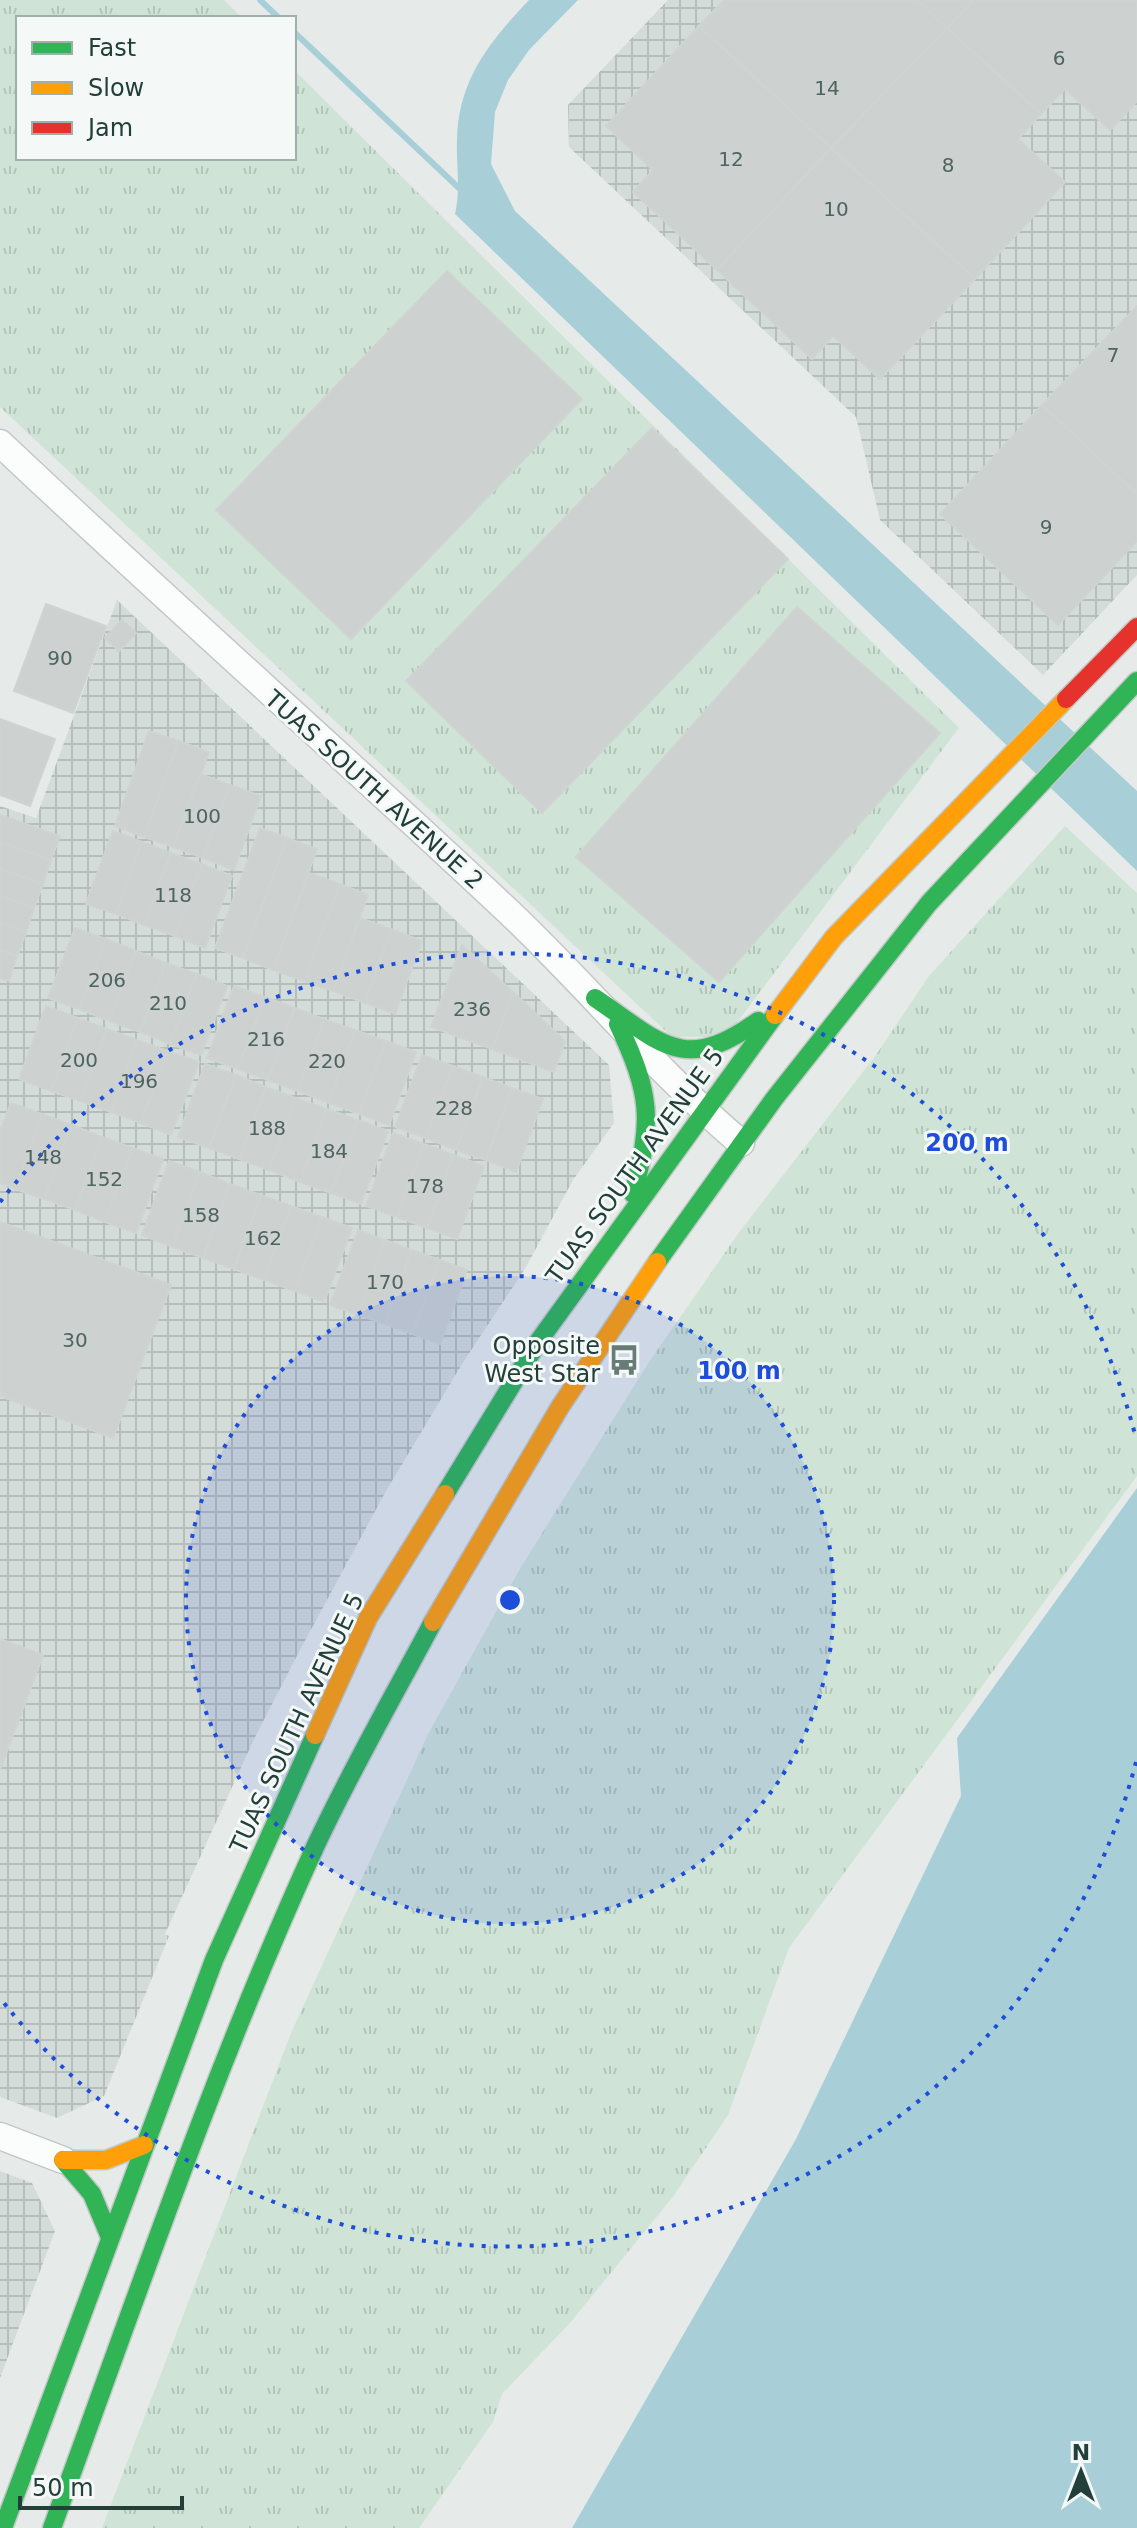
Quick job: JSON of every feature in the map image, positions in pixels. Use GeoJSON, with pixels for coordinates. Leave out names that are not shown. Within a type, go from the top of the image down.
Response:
{"type":"FeatureCollection","features":[{"type":"Feature","properties":{"kind":"street","name":"TUAS SOUTH AVENUE 2"},"geometry":{"type":"LineString","coordinates":[[0,443],[177,611],[515,918],[703,1111],[741,1143]]}},
{"type":"Feature","properties":{"kind":"street","name":"TUAS SOUTH AVENUE 5"},"geometry":{"type":"LineString","coordinates":[[3,2528],[109,2235],[214,1960],[368,1618],[538,1342],[703,1111],[834,937],[1137,627]]}},
{"type":"Feature","properties":{"kind":"street"},"geometry":{"type":"LineString","coordinates":[[52,2528],[229,2048],[310,1857],[419,1645],[539,1436],[741,1143],[932,900],[1137,681]]}},
{"type":"Feature","properties":{"kind":"street"},"geometry":{"type":"LineString","coordinates":[[595,998],[654,1039],[692,1052],[711,1052],[726,1045],[782,1005]]}},
{"type":"Feature","properties":{"kind":"street"},"geometry":{"type":"LineString","coordinates":[[618,1024],[644,1078],[650,1121],[627,1215]]}},
{"type":"Feature","properties":{"kind":"street"},"geometry":{"type":"LineString","coordinates":[[0,2136],[63,2160],[106,2160],[144,2145]]}},
{"type":"Feature","properties":{"kind":"street"},"geometry":{"type":"LineString","coordinates":[[63,2160],[89,2187],[104,2216],[109,2235]]}},
{"type":"Feature","properties":{"kind":"shaded area"},"geometry":{"type":"Polygon","coordinates":[[[668,0],[1137,0],[1137,575],[1043,675],[880,520],[856,417],[569,147],[568,105],[668,0]]]}},
{"type":"Feature","properties":{"kind":"shaded area"},"geometry":{"type":"Polygon","coordinates":[[[117,600],[609,1065],[614,1123],[573,1180],[526,1267],[462,1364],[386,1491],[301,1648],[254,1739],[165,1934],[169,1936],[104,2096],[57,2118],[0,2097],[0,806],[36,818],[117,600]]]}},
{"type":"Feature","properties":{"kind":"shaded area"},"geometry":{"type":"Polygon","coordinates":[[[0,2171],[32,2183],[55,2231],[0,2378],[0,2171]]]}},
{"type":"Feature","properties":{"kind":"green space"},"geometry":{"type":"Polygon","coordinates":[[[0,0],[224,0],[240,16],[16,16],[16,160],[296,160],[296,72],[959,728],[726,1037],[672,1037],[0,407],[0,0]]]}},
{"type":"Feature","properties":{"kind":"green space"},"geometry":{"type":"Polygon","coordinates":[[[1065,826],[1137,893],[1137,1476],[789,1948],[728,2115],[672,2198],[570,2323],[502,2394],[493,2422],[419,2528],[102,2528],[291,2033],[428,1734],[521,1567],[649,1362],[740,1231],[876,1055],[929,976],[1065,826]]]}},
{"type":"Feature","properties":{"kind":"water"},"geometry":{"type":"Polygon","coordinates":[[[529,0],[578,0],[529,50],[508,80],[495,112],[491,164],[515,211],[1137,791],[1137,871],[455,214],[457,140],[463,99],[489,46],[529,0]]]}},
{"type":"Feature","properties":{"kind":"water"},"geometry":{"type":"Polygon","coordinates":[[[1137,1488],[1137,2528],[572,2528],[796,2139],[961,1796],[957,1738],[1137,1488]]]}},
{"type":"Feature","properties":{"kind":"building"},"geometry":{"type":"Polygon","coordinates":[[[724,0],[917,0],[947,28],[831,148],[699,26],[724,0]]]}},
{"type":"Feature","properties":{"kind":"building"},"geometry":{"type":"Polygon","coordinates":[[[917,0],[974,0],[947,28],[917,0]]]}},
{"type":"Feature","properties":{"kind":"building"},"geometry":{"type":"Polygon","coordinates":[[[974,0],[1137,0],[1137,101],[1110,130],[1065,89],[1041,114],[947,28],[974,0]]]}},
{"type":"Feature","properties":{"kind":"building"},"geometry":{"type":"Polygon","coordinates":[[[699,26],[831,148],[717,270],[633,192],[653,170],[606,126],[699,26]]]}},
{"type":"Feature","properties":{"kind":"building"},"geometry":{"type":"Polygon","coordinates":[[[947,28],[1041,114],[1018,139],[1065,182],[975,279],[831,148],[947,28]]]}},
{"type":"Feature","properties":{"kind":"building"},"geometry":{"type":"Polygon","coordinates":[[[831,148],[975,279],[880,379],[833,336],[812,359],[717,270],[831,148]]]}},
{"type":"Feature","properties":{"kind":"building"},"geometry":{"type":"Polygon","coordinates":[[[447,271],[582,399],[351,639],[216,510],[447,271]]]}},
{"type":"Feature","properties":{"kind":"building"},"geometry":{"type":"Polygon","coordinates":[[[1137,306],[1137,494],[1042,405],[1137,306]]]}},
{"type":"Feature","properties":{"kind":"building"},"geometry":{"type":"Polygon","coordinates":[[[1042,405],[1137,494],[1137,541],[1058,625],[940,514],[1042,405]]]}},
{"type":"Feature","properties":{"kind":"building"},"geometry":{"type":"Polygon","coordinates":[[[652,428],[788,559],[542,813],[406,681],[652,428]]]}},
{"type":"Feature","properties":{"kind":"building"},"geometry":{"type":"Polygon","coordinates":[[[46,604],[106,626],[73,713],[14,691],[46,604]]]}},
{"type":"Feature","properties":{"kind":"building"},"geometry":{"type":"Polygon","coordinates":[[[797,607],[940,733],[719,982],[576,857],[797,607]]]}},
{"type":"Feature","properties":{"kind":"building"},"geometry":{"type":"Polygon","coordinates":[[[122,620],[136,633],[119,651],[105,638],[122,620]]]}},
{"type":"Feature","properties":{"kind":"building"},"geometry":{"type":"Polygon","coordinates":[[[0,719],[55,739],[30,806],[0,795],[0,719]]]}},
{"type":"Feature","properties":{"kind":"building"},"geometry":{"type":"Polygon","coordinates":[[[149,731],[179,741],[144,837],[115,826],[149,731]]]}},
{"type":"Feature","properties":{"kind":"building"},"geometry":{"type":"Polygon","coordinates":[[[179,741],[209,752],[173,847],[144,837],[179,741]]]}},
{"type":"Feature","properties":{"kind":"building"},"geometry":{"type":"Polygon","coordinates":[[[200,774],[230,785],[203,858],[173,847],[200,774]]]}},
{"type":"Feature","properties":{"kind":"building"},"geometry":{"type":"Polygon","coordinates":[[[230,785],[261,796],[234,870],[203,858],[230,785]]]}},
{"type":"Feature","properties":{"kind":"building"},"geometry":{"type":"Polygon","coordinates":[[[0,815],[60,836],[51,860],[0,842],[0,815]]]}},
{"type":"Feature","properties":{"kind":"building"},"geometry":{"type":"Polygon","coordinates":[[[260,828],[287,838],[243,958],[215,948],[260,828]]]}},
{"type":"Feature","properties":{"kind":"building"},"geometry":{"type":"Polygon","coordinates":[[[113,831],[142,842],[116,914],[86,904],[113,831]]]}},
{"type":"Feature","properties":{"kind":"building"},"geometry":{"type":"Polygon","coordinates":[[[287,838],[317,849],[273,970],[243,958],[287,838]]]}},
{"type":"Feature","properties":{"kind":"building"},"geometry":{"type":"Polygon","coordinates":[[[0,842],[51,860],[43,884],[0,869],[0,842]]]}},
{"type":"Feature","properties":{"kind":"building"},"geometry":{"type":"Polygon","coordinates":[[[142,842],[171,853],[144,925],[116,914],[142,842]]]}},
{"type":"Feature","properties":{"kind":"building"},"geometry":{"type":"Polygon","coordinates":[[[171,853],[202,864],[175,936],[144,925],[171,853]]]}},
{"type":"Feature","properties":{"kind":"building"},"geometry":{"type":"Polygon","coordinates":[[[202,864],[232,876],[205,948],[175,936],[202,864]]]}},
{"type":"Feature","properties":{"kind":"building"},"geometry":{"type":"Polygon","coordinates":[[[0,869],[43,884],[34,908],[0,896],[0,869]]]}},
{"type":"Feature","properties":{"kind":"building"},"geometry":{"type":"Polygon","coordinates":[[[309,873],[340,884],[304,981],[273,970],[309,873]]]}},
{"type":"Feature","properties":{"kind":"building"},"geometry":{"type":"Polygon","coordinates":[[[340,884],[368,895],[333,991],[304,981],[340,884]]]}},
{"type":"Feature","properties":{"kind":"building"},"geometry":{"type":"Polygon","coordinates":[[[0,896],[34,908],[26,932],[0,923],[0,896]]]}},
{"type":"Feature","properties":{"kind":"building"},"geometry":{"type":"Polygon","coordinates":[[[360,918],[391,929],[365,1003],[333,991],[360,918]]]}},
{"type":"Feature","properties":{"kind":"building"},"geometry":{"type":"Polygon","coordinates":[[[0,923],[26,932],[17,956],[0,950],[0,923]]]}},
{"type":"Feature","properties":{"kind":"building"},"geometry":{"type":"Polygon","coordinates":[[[75,928],[106,939],[79,1009],[48,998],[75,928]]]}},
{"type":"Feature","properties":{"kind":"building"},"geometry":{"type":"Polygon","coordinates":[[[391,929],[422,941],[395,1014],[365,1003],[391,929]]]}},
{"type":"Feature","properties":{"kind":"building"},"geometry":{"type":"Polygon","coordinates":[[[106,939],[136,951],[109,1021],[79,1009],[106,939]]]}},
{"type":"Feature","properties":{"kind":"building"},"geometry":{"type":"Polygon","coordinates":[[[462,945],[513,992],[492,1049],[431,1027],[462,945]]]}},
{"type":"Feature","properties":{"kind":"building"},"geometry":{"type":"Polygon","coordinates":[[[0,950],[17,956],[9,981],[0,978],[0,950]]]}},
{"type":"Feature","properties":{"kind":"building"},"geometry":{"type":"Polygon","coordinates":[[[136,951],[166,963],[140,1032],[109,1021],[136,951]]]}},
{"type":"Feature","properties":{"kind":"building"},"geometry":{"type":"Polygon","coordinates":[[[166,963],[197,974],[170,1044],[140,1032],[166,963]]]}},
{"type":"Feature","properties":{"kind":"building"},"geometry":{"type":"Polygon","coordinates":[[[197,974],[227,986],[201,1055],[170,1044],[197,974]]]}},
{"type":"Feature","properties":{"kind":"building"},"geometry":{"type":"Polygon","coordinates":[[[234,986],[265,997],[238,1069],[207,1058],[234,986]]]}},
{"type":"Feature","properties":{"kind":"building"},"geometry":{"type":"Polygon","coordinates":[[[513,992],[565,1041],[554,1072],[492,1049],[513,992]]]}},
{"type":"Feature","properties":{"kind":"building"},"geometry":{"type":"Polygon","coordinates":[[[265,997],[295,1008],[268,1080],[238,1069],[265,997]]]}},
{"type":"Feature","properties":{"kind":"building"},"geometry":{"type":"Polygon","coordinates":[[[46,1006],[78,1018],[51,1091],[19,1079],[46,1006]]]}},
{"type":"Feature","properties":{"kind":"building"},"geometry":{"type":"Polygon","coordinates":[[[295,1008],[324,1019],[298,1091],[268,1080],[295,1008]]]}},
{"type":"Feature","properties":{"kind":"building"},"geometry":{"type":"Polygon","coordinates":[[[78,1018],[107,1029],[80,1101],[51,1091],[78,1018]]]}},
{"type":"Feature","properties":{"kind":"building"},"geometry":{"type":"Polygon","coordinates":[[[324,1019],[355,1030],[329,1103],[298,1091],[324,1019]]]}},
{"type":"Feature","properties":{"kind":"building"},"geometry":{"type":"Polygon","coordinates":[[[107,1029],[137,1040],[111,1112],[80,1101],[107,1029]]]}},
{"type":"Feature","properties":{"kind":"building"},"geometry":{"type":"Polygon","coordinates":[[[355,1030],[386,1041],[359,1114],[329,1103],[355,1030]]]}},
{"type":"Feature","properties":{"kind":"building"},"geometry":{"type":"Polygon","coordinates":[[[137,1040],[168,1051],[141,1123],[111,1112],[137,1040]]]}},
{"type":"Feature","properties":{"kind":"building"},"geometry":{"type":"Polygon","coordinates":[[[386,1041],[416,1052],[389,1125],[359,1114],[386,1041]]]}},
{"type":"Feature","properties":{"kind":"building"},"geometry":{"type":"Polygon","coordinates":[[[168,1051],[199,1062],[171,1135],[141,1123],[168,1051]]]}},
{"type":"Feature","properties":{"kind":"building"},"geometry":{"type":"Polygon","coordinates":[[[422,1055],[453,1066],[426,1138],[395,1127],[422,1055]]]}},
{"type":"Feature","properties":{"kind":"building"},"geometry":{"type":"Polygon","coordinates":[[[205,1064],[236,1075],[209,1148],[178,1137],[205,1064]]]}},
{"type":"Feature","properties":{"kind":"building"},"geometry":{"type":"Polygon","coordinates":[[[453,1066],[483,1077],[456,1150],[426,1138],[453,1066]]]}},
{"type":"Feature","properties":{"kind":"building"},"geometry":{"type":"Polygon","coordinates":[[[236,1075],[266,1087],[239,1159],[209,1148],[236,1075]]]}},
{"type":"Feature","properties":{"kind":"building"},"geometry":{"type":"Polygon","coordinates":[[[483,1077],[512,1088],[486,1160],[456,1150],[483,1077]]]}},
{"type":"Feature","properties":{"kind":"building"},"geometry":{"type":"Polygon","coordinates":[[[266,1087],[296,1098],[269,1170],[239,1159],[266,1087]]]}},
{"type":"Feature","properties":{"kind":"building"},"geometry":{"type":"Polygon","coordinates":[[[512,1088],[543,1099],[516,1172],[486,1160],[512,1088]]]}},
{"type":"Feature","properties":{"kind":"building"},"geometry":{"type":"Polygon","coordinates":[[[296,1098],[327,1109],[300,1182],[269,1170],[296,1098]]]}},
{"type":"Feature","properties":{"kind":"building"},"geometry":{"type":"Polygon","coordinates":[[[11,1103],[42,1114],[15,1189],[0,1183],[0,1131],[11,1103]]]}},
{"type":"Feature","properties":{"kind":"building"},"geometry":{"type":"Polygon","coordinates":[[[327,1109],[358,1120],[331,1193],[300,1182],[327,1109]]]}},
{"type":"Feature","properties":{"kind":"building"},"geometry":{"type":"Polygon","coordinates":[[[42,1114],[72,1125],[44,1199],[15,1189],[42,1114]]]}},
{"type":"Feature","properties":{"kind":"building"},"geometry":{"type":"Polygon","coordinates":[[[358,1120],[388,1131],[361,1204],[331,1193],[358,1120]]]}},
{"type":"Feature","properties":{"kind":"building"},"geometry":{"type":"Polygon","coordinates":[[[72,1125],[102,1137],[75,1210],[44,1199],[72,1125]]]}},
{"type":"Feature","properties":{"kind":"building"},"geometry":{"type":"Polygon","coordinates":[[[393,1133],[424,1144],[397,1217],[366,1206],[393,1133]]]}},
{"type":"Feature","properties":{"kind":"building"},"geometry":{"type":"Polygon","coordinates":[[[102,1137],[133,1148],[105,1222],[75,1210],[102,1137]]]}},
{"type":"Feature","properties":{"kind":"building"},"geometry":{"type":"Polygon","coordinates":[[[424,1144],[454,1155],[427,1228],[397,1217],[424,1144]]]}},
{"type":"Feature","properties":{"kind":"building"},"geometry":{"type":"Polygon","coordinates":[[[133,1148],[163,1159],[136,1233],[105,1222],[133,1148]]]}},
{"type":"Feature","properties":{"kind":"building"},"geometry":{"type":"Polygon","coordinates":[[[454,1155],[484,1166],[457,1239],[427,1228],[454,1155]]]}},
{"type":"Feature","properties":{"kind":"building"},"geometry":{"type":"Polygon","coordinates":[[[169,1161],[200,1172],[172,1247],[142,1235],[169,1161]]]}},
{"type":"Feature","properties":{"kind":"building"},"geometry":{"type":"Polygon","coordinates":[[[200,1172],[230,1184],[203,1258],[172,1247],[200,1172]]]}},
{"type":"Feature","properties":{"kind":"building"},"geometry":{"type":"Polygon","coordinates":[[[230,1184],[261,1195],[234,1269],[203,1258],[230,1184]]]}},
{"type":"Feature","properties":{"kind":"building"},"geometry":{"type":"Polygon","coordinates":[[[261,1195],[291,1206],[264,1280],[234,1269],[261,1195]]]}},
{"type":"Feature","properties":{"kind":"building"},"geometry":{"type":"Polygon","coordinates":[[[291,1206],[322,1217],[295,1291],[264,1280],[291,1206]]]}},
{"type":"Feature","properties":{"kind":"building"},"geometry":{"type":"Polygon","coordinates":[[[322,1217],[352,1228],[324,1302],[295,1291],[322,1217]]]}},
{"type":"Feature","properties":{"kind":"building"},"geometry":{"type":"Polygon","coordinates":[[[0,1222],[171,1285],[113,1438],[0,1396],[0,1222]]]}},
{"type":"Feature","properties":{"kind":"building"},"geometry":{"type":"Polygon","coordinates":[[[358,1230],[385,1240],[358,1315],[330,1305],[358,1230]]]}},
{"type":"Feature","properties":{"kind":"building"},"geometry":{"type":"Polygon","coordinates":[[[385,1240],[412,1250],[385,1324],[358,1315],[385,1240]]]}},
{"type":"Feature","properties":{"kind":"building"},"geometry":{"type":"Polygon","coordinates":[[[412,1250],[440,1260],[412,1334],[385,1324],[412,1250]]]}},
{"type":"Feature","properties":{"kind":"building"},"geometry":{"type":"Polygon","coordinates":[[[440,1260],[467,1270],[440,1344],[412,1334],[440,1260]]]}},
{"type":"Feature","properties":{"kind":"building"},"geometry":{"type":"Polygon","coordinates":[[[0,1639],[43,1655],[0,1770],[0,1639]]]}},
{"type":"Feature","properties":{"kind":"waterway"},"geometry":{"type":"LineString","coordinates":[[260,0],[277,16]]}},
{"type":"Feature","properties":{"kind":"waterway"},"geometry":{"type":"LineString","coordinates":[[296,34],[460,189]]}},
{"type":"Feature","properties":{"kind":"traffic: fast"},"geometry":{"type":"LineString","coordinates":[[657,1262],[774,1099],[929,903],[1137,681]]}},
{"type":"Feature","properties":{"kind":"traffic: fast"},"geometry":{"type":"LineString","coordinates":[[595,998],[638,1028],[673,1047],[710,1047],[758,1021]]}},
{"type":"Feature","properties":{"kind":"traffic: fast"},"geometry":{"type":"LineString","coordinates":[[445,1494],[538,1342],[775,1015]]}},
{"type":"Feature","properties":{"kind":"traffic: fast"},"geometry":{"type":"LineString","coordinates":[[618,1024],[637,1070],[645,1107],[644,1146],[633,1194]]}},
{"type":"Feature","properties":{"kind":"traffic: fast"},"geometry":{"type":"LineString","coordinates":[[52,2528],[177,2184],[278,1930],[343,1790],[433,1622]]}},
{"type":"Feature","properties":{"kind":"traffic: fast"},"geometry":{"type":"LineString","coordinates":[[3,2528],[214,1960],[315,1735]]}},
{"type":"Feature","properties":{"kind":"traffic: fast"},"geometry":{"type":"LineString","coordinates":[[63,2160],[92,2194],[109,2235]]}},
{"type":"Feature","properties":{"kind":"traffic: slow"},"geometry":{"type":"LineString","coordinates":[[775,1015],[834,937],[1066,699]]}},
{"type":"Feature","properties":{"kind":"traffic: slow"},"geometry":{"type":"LineString","coordinates":[[433,1622],[560,1407],[657,1262]]}},
{"type":"Feature","properties":{"kind":"traffic: slow"},"geometry":{"type":"LineString","coordinates":[[315,1735],[368,1618],[445,1494]]}},
{"type":"Feature","properties":{"kind":"traffic: slow"},"geometry":{"type":"LineString","coordinates":[[63,2160],[106,2160],[144,2145]]}},
{"type":"Feature","properties":{"kind":"traffic: jam"},"geometry":{"type":"LineString","coordinates":[[1066,699],[1137,627]]}},
{"type":"Feature","properties":{"kind":"place","name":"Opposite West Star"},"geometry":{"type":"Point","coordinates":[624,1360]}}]}
